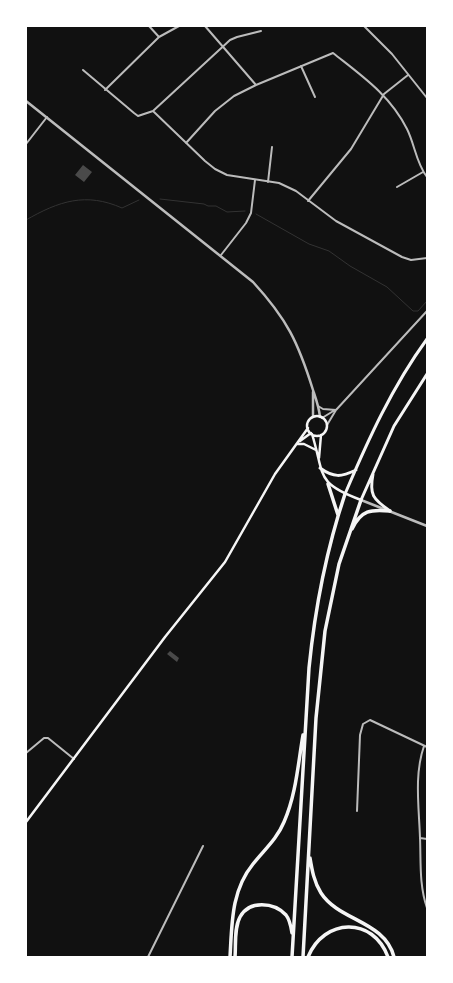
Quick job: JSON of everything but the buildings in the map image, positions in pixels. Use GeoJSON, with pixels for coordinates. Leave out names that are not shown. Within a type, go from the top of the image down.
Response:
{"type":"FeatureCollection","features":[{"type":"Feature","properties":{"kind":"highway"},"geometry":{"type":"LineString","coordinates":[[292,957],[306,714],[313,626],[321,579],[345,494],[388,401],[427,339]]}},
{"type":"Feature","properties":{"kind":"highway"},"geometry":{"type":"LineString","coordinates":[[303,957],[320,668],[331,597],[346,543],[361,500],[375,467],[394,426],[427,374]]}},
{"type":"Feature","properties":{"kind":"highway"},"geometry":{"type":"LineString","coordinates":[[375,467],[371,486],[372,494],[376,501],[390,511]]}},
{"type":"Feature","properties":{"kind":"highway"},"geometry":{"type":"LineString","coordinates":[[320,468],[328,474],[339,476],[356,470]]}},
{"type":"Feature","properties":{"kind":"highway"},"geometry":{"type":"LineString","coordinates":[[328,484],[338,515]]}},
{"type":"Feature","properties":{"kind":"highway"},"geometry":{"type":"LineString","coordinates":[[346,543],[356,521],[360,516],[374,510],[390,511]]}},
{"type":"Feature","properties":{"kind":"highway"},"geometry":{"type":"LineString","coordinates":[[230,957],[233,916],[238,889],[253,864],[274,839],[291,806],[306,714]]}},
{"type":"Feature","properties":{"kind":"highway"},"geometry":{"type":"LineString","coordinates":[[309,850],[315,883],[322,895],[342,912],[373,929],[382,936],[389,945],[394,957]]}},
{"type":"Feature","properties":{"kind":"highway"},"geometry":{"type":"LineString","coordinates":[[235,957],[238,922],[246,910],[252,906],[267,905],[281,911],[286,916],[290,924],[293,940]]}},
{"type":"Feature","properties":{"kind":"highway"},"geometry":{"type":"LineString","coordinates":[[308,957],[319,939],[328,932],[337,928],[347,927],[364,930],[375,937],[382,944],[388,957]]}},
{"type":"Feature","properties":{"kind":"main road"},"geometry":{"type":"LineString","coordinates":[[26,822],[165,637],[224,562],[275,474],[308,428],[309,421],[313,417],[321,417],[327,425],[325,431],[321,435],[319,460]]}},
{"type":"Feature","properties":{"kind":"main road"},"geometry":{"type":"LineString","coordinates":[[308,428],[312,434],[320,468],[328,484],[345,494],[361,500]]}},
{"type":"Feature","properties":{"kind":"main road"},"geometry":{"type":"LineString","coordinates":[[296,444],[312,434],[321,435]]}},
{"type":"Feature","properties":{"kind":"main road"},"geometry":{"type":"LineString","coordinates":[[296,444],[304,444],[316,450]]}},
{"type":"Feature","properties":{"kind":"street"},"geometry":{"type":"LineString","coordinates":[[148,26],[159,37]]}},
{"type":"Feature","properties":{"kind":"street"},"geometry":{"type":"LineString","coordinates":[[105,90],[159,37],[179,26]]}},
{"type":"Feature","properties":{"kind":"street"},"geometry":{"type":"LineString","coordinates":[[205,26],[256,85]]}},
{"type":"Feature","properties":{"kind":"street"},"geometry":{"type":"LineString","coordinates":[[364,26],[392,54],[427,98]]}},
{"type":"Feature","properties":{"kind":"street"},"geometry":{"type":"LineString","coordinates":[[83,70],[105,90],[138,116],[153,111],[223,47],[237,37],[261,31]]}},
{"type":"Feature","properties":{"kind":"street"},"geometry":{"type":"LineString","coordinates":[[186,143],[225,103],[256,85],[333,53],[384,94],[406,127],[423,172],[427,177]]}},
{"type":"Feature","properties":{"kind":"street"},"geometry":{"type":"LineString","coordinates":[[301,66],[315,98]]}},
{"type":"Feature","properties":{"kind":"street"},"geometry":{"type":"LineString","coordinates":[[308,201],[351,148],[384,94],[408,76]]}},
{"type":"Feature","properties":{"kind":"street"},"geometry":{"type":"LineString","coordinates":[[26,101],[253,282],[282,316],[299,349],[321,417],[336,410]]}},
{"type":"Feature","properties":{"kind":"street"},"geometry":{"type":"LineString","coordinates":[[153,111],[215,169],[227,175],[279,183],[296,191],[336,221],[402,257],[411,260],[427,258]]}},
{"type":"Feature","properties":{"kind":"street"},"geometry":{"type":"LineString","coordinates":[[26,144],[47,117]]}},
{"type":"Feature","properties":{"kind":"street"},"geometry":{"type":"LineString","coordinates":[[268,182],[272,147]]}},
{"type":"Feature","properties":{"kind":"street"},"geometry":{"type":"LineString","coordinates":[[397,187],[423,172]]}},
{"type":"Feature","properties":{"kind":"street"},"geometry":{"type":"LineString","coordinates":[[221,255],[243,228],[249,218],[255,180]]}},
{"type":"Feature","properties":{"kind":"street"},"geometry":{"type":"LineString","coordinates":[[327,425],[336,410],[427,311]]}},
{"type":"Feature","properties":{"kind":"street"},"geometry":{"type":"LineString","coordinates":[[312,390],[313,417]]}},
{"type":"Feature","properties":{"kind":"street"},"geometry":{"type":"LineString","coordinates":[[318,406],[322,409],[336,410]]}},
{"type":"Feature","properties":{"kind":"street"},"geometry":{"type":"LineString","coordinates":[[361,500],[427,526]]}},
{"type":"Feature","properties":{"kind":"street"},"geometry":{"type":"LineString","coordinates":[[357,811],[360,735],[363,724],[370,720],[426,747],[418,774],[421,878],[427,908]]}},
{"type":"Feature","properties":{"kind":"street"},"geometry":{"type":"LineString","coordinates":[[26,753],[44,738],[48,738],[74,759]]}},
{"type":"Feature","properties":{"kind":"street"},"geometry":{"type":"LineString","coordinates":[[420,838],[427,839]]}},
{"type":"Feature","properties":{"kind":"street"},"geometry":{"type":"LineString","coordinates":[[148,957],[203,846]]}},
{"type":"Feature","properties":{"kind":"waterway"},"geometry":{"type":"LineString","coordinates":[[160,199],[216,206],[227,212],[245,211]]}},
{"type":"Feature","properties":{"kind":"waterway"},"geometry":{"type":"LineString","coordinates":[[26,220],[50,208],[73,201],[96,200],[122,208],[139,200]]}},
{"type":"Feature","properties":{"kind":"waterway"},"geometry":{"type":"LineString","coordinates":[[256,214],[309,244],[329,251],[350,266],[387,287],[413,311],[418,311],[427,301]]}}]}
